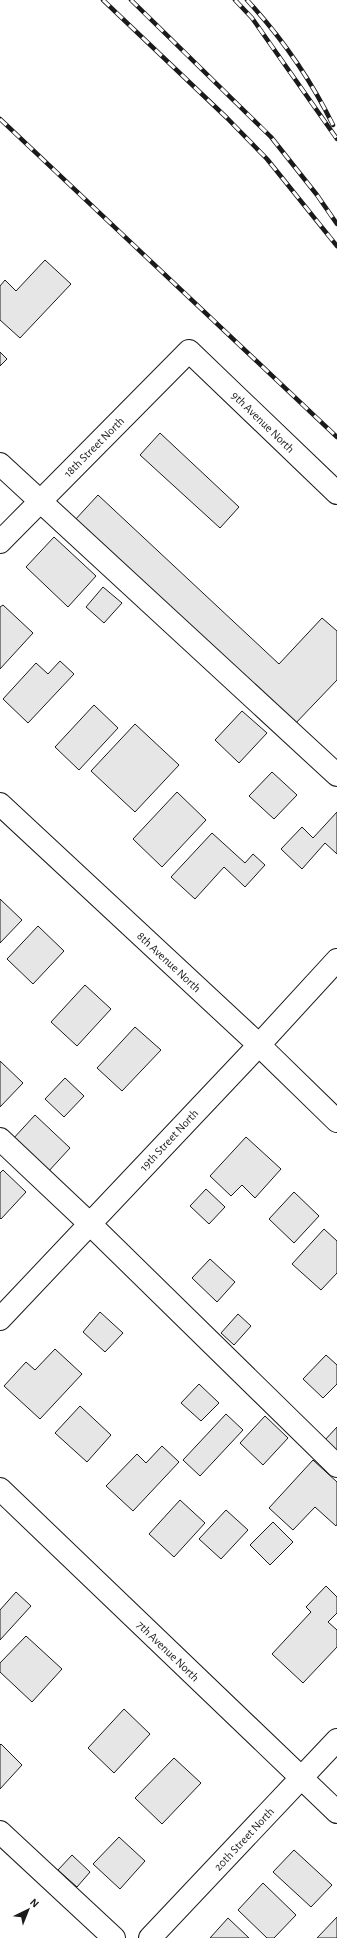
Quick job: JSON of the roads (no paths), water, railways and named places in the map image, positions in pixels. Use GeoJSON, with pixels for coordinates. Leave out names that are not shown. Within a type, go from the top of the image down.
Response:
{"type":"FeatureCollection","features":[{"type":"Feature","properties":{"kind":"street","name":"9th Avenue North"},"geometry":{"type":"LineString","coordinates":[[189,351],[337,493]]}},
{"type":"Feature","properties":{"kind":"street","name":"18th Street North"},"geometry":{"type":"LineString","coordinates":[[0,542],[189,351]]}},
{"type":"Feature","properties":{"kind":"street"},"geometry":{"type":"LineString","coordinates":[[0,464],[39,502],[337,775]]}},
{"type":"Feature","properties":{"kind":"street","name":"8th Avenue North"},"geometry":{"type":"LineString","coordinates":[[0,804],[259,1045],[337,1120]]}},
{"type":"Feature","properties":{"kind":"street","name":"19th Street North"},"geometry":{"type":"LineString","coordinates":[[0,1319],[259,1045],[337,960]]}},
{"type":"Feature","properties":{"kind":"street"},"geometry":{"type":"LineString","coordinates":[[0,1139],[90,1224],[337,1466]]}},
{"type":"Feature","properties":{"kind":"street","name":"7th Avenue North"},"geometry":{"type":"LineString","coordinates":[[0,1490],[337,1812]]}},
{"type":"Feature","properties":{"kind":"street","name":"20th Street North"},"geometry":{"type":"LineString","coordinates":[[150,1938],[337,1740]]}},
{"type":"Feature","properties":{"kind":"street"},"geometry":{"type":"LineString","coordinates":[[0,1832],[114,1938]]}},
{"type":"Feature","properties":{"kind":"railway"},"geometry":{"type":"LineString","coordinates":[[103,0],[227,118],[267,159],[337,246]]}},
{"type":"Feature","properties":{"kind":"railway"},"geometry":{"type":"LineString","coordinates":[[131,0],[271,137],[317,195],[337,224]]}},
{"type":"Feature","properties":{"kind":"railway"},"geometry":{"type":"LineString","coordinates":[[235,0],[252,18],[337,139]]}},
{"type":"Feature","properties":{"kind":"railway"},"geometry":{"type":"LineString","coordinates":[[247,0],[272,29],[305,75],[333,125]]}},
{"type":"Feature","properties":{"kind":"railway"},"geometry":{"type":"LineString","coordinates":[[0,119],[337,437]]}}]}
